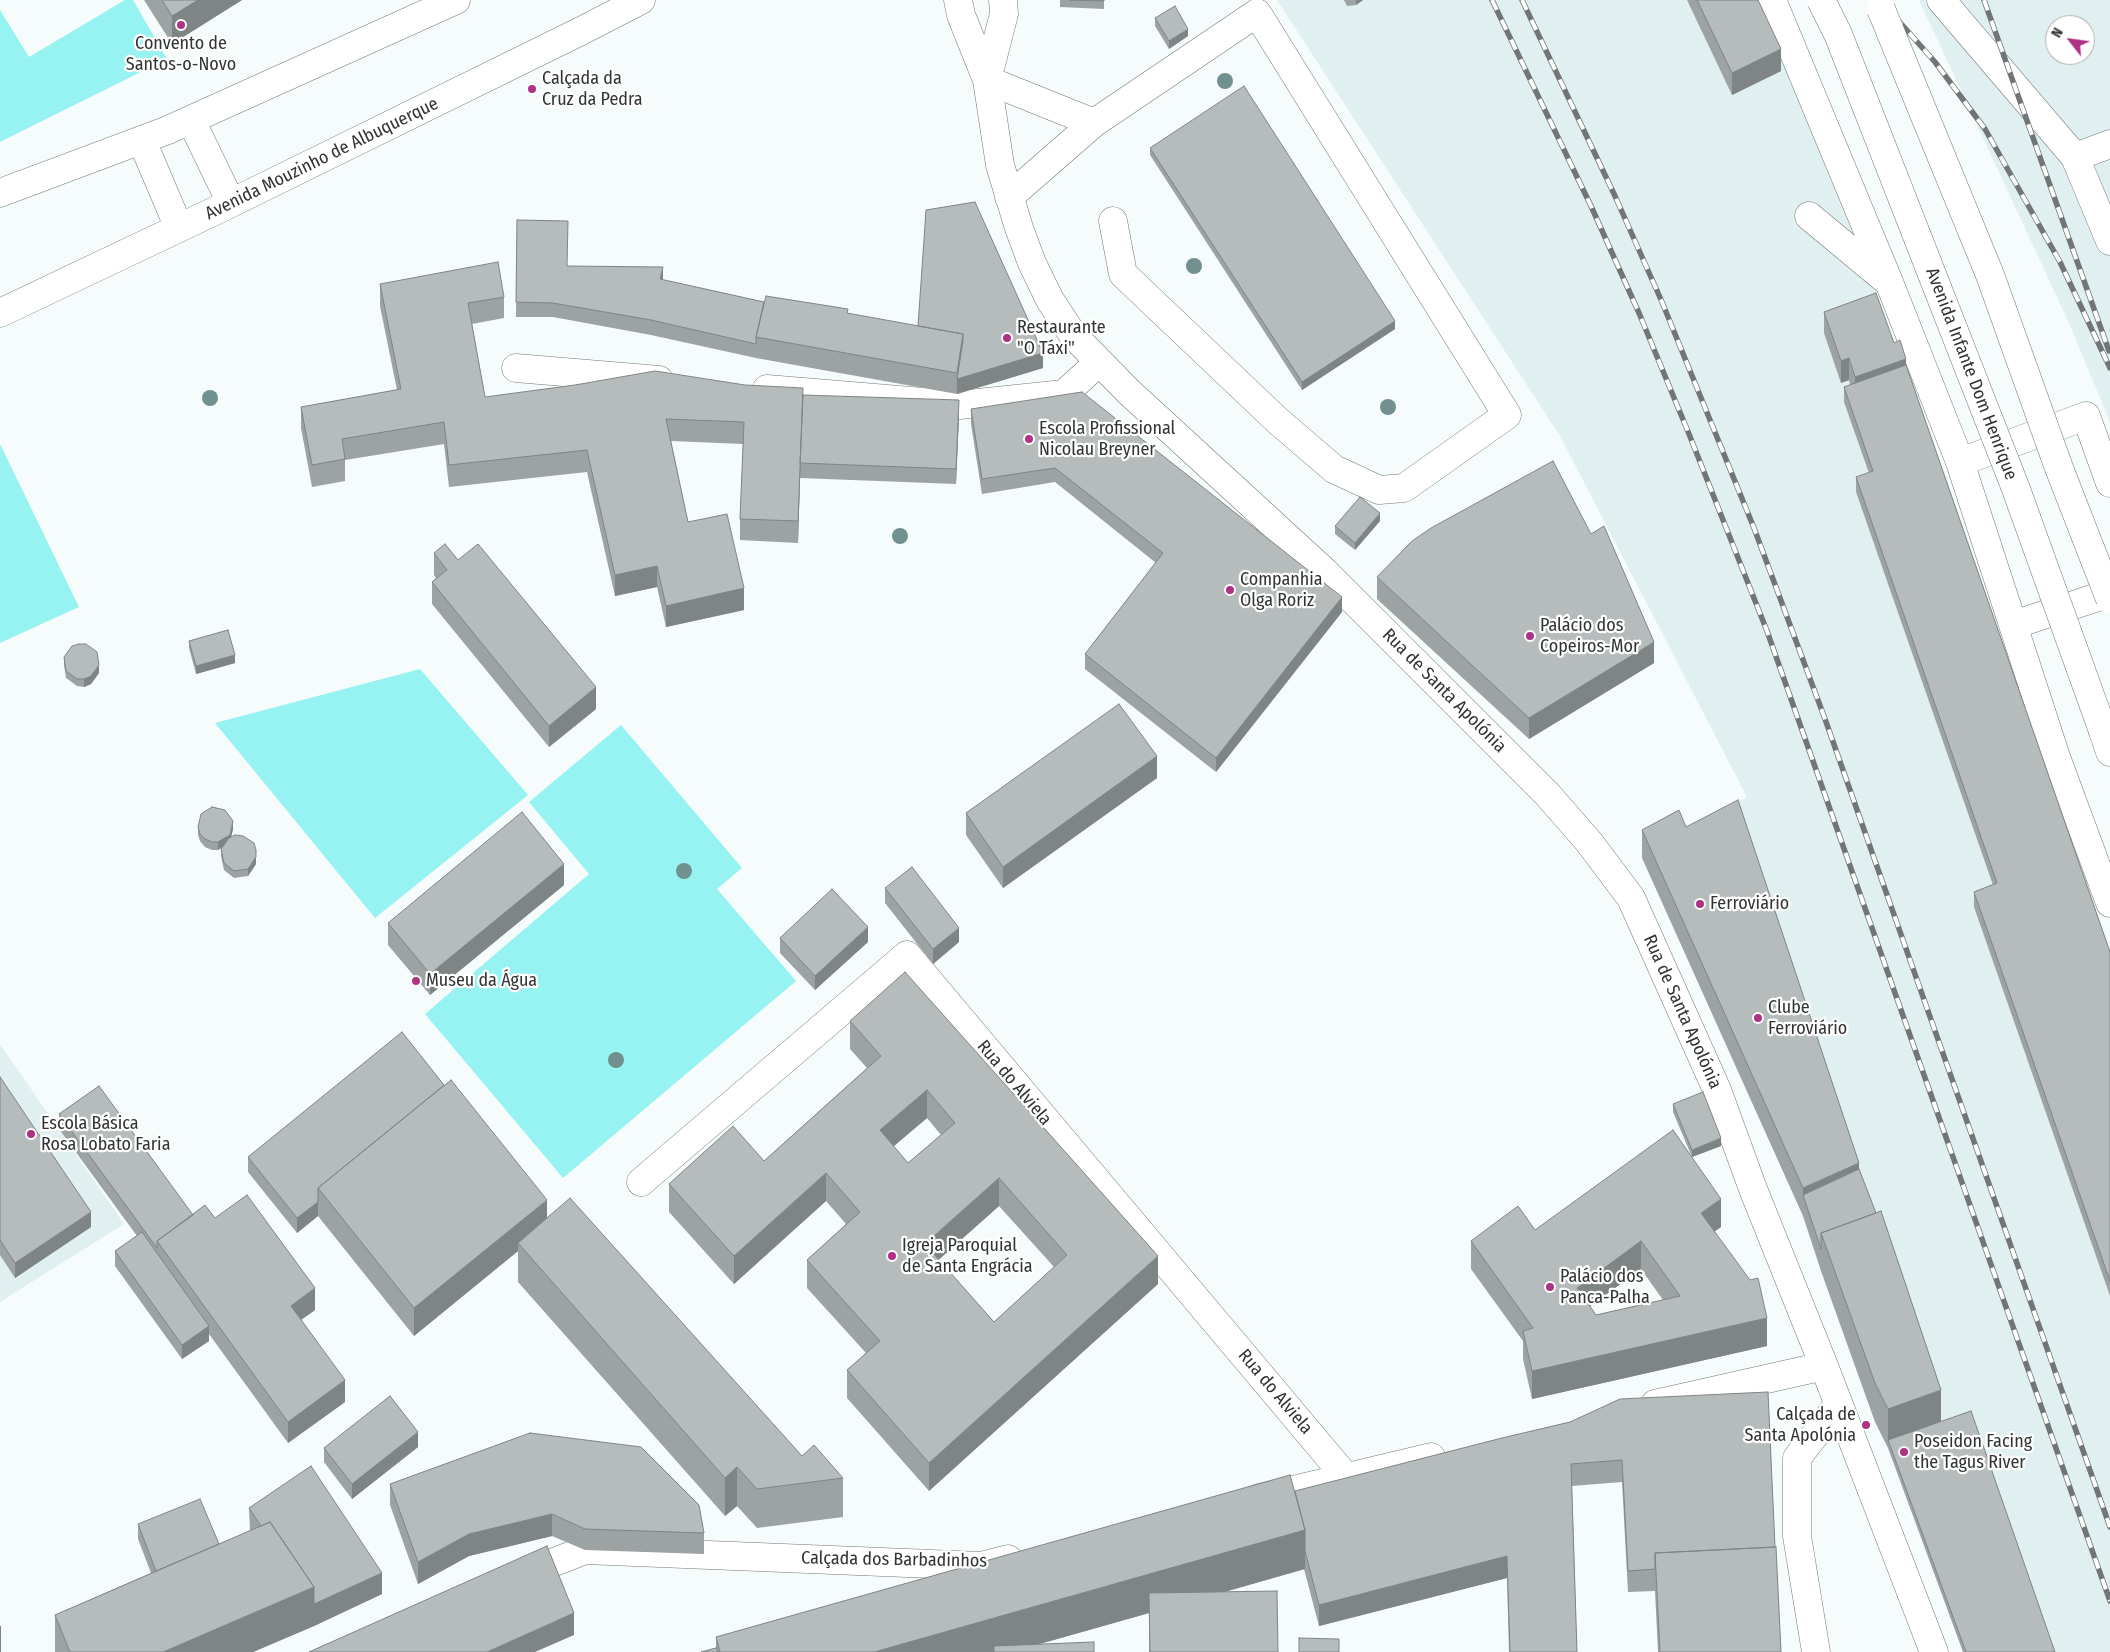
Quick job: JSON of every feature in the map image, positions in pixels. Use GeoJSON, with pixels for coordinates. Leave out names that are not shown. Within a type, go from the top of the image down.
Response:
{"type":"FeatureCollection","features":[{"type":"Feature","properties":{"kind":"street"},"geometry":{"type":"LineString","coordinates":[[0,193],[191,120],[456,0]]}},
{"type":"Feature","properties":{"kind":"street","name":"Avenida Mouzinho de Albuquerque"},"geometry":{"type":"LineString","coordinates":[[0,313],[231,203],[641,0]]}},
{"type":"Feature","properties":{"kind":"street"},"geometry":{"type":"LineString","coordinates":[[958,0],[961,15],[987,80],[1094,123]]}},
{"type":"Feature","properties":{"kind":"street"},"geometry":{"type":"LineString","coordinates":[[987,80],[1004,14],[1003,0]]}},
{"type":"Feature","properties":{"kind":"street"},"geometry":{"type":"LineString","coordinates":[[1772,0],[1889,282],[1960,462],[2056,757],[2110,903]]}},
{"type":"Feature","properties":{"kind":"street","name":"Avenida Infante Dom Henrique"},"geometry":{"type":"LineString","coordinates":[[1821,0],[1838,34],[2016,489],[2107,742]]}},
{"type":"Feature","properties":{"kind":"street"},"geometry":{"type":"LineString","coordinates":[[1877,0],[1990,275],[2059,468],[2110,600]]}},
{"type":"Feature","properties":{"kind":"street"},"geometry":{"type":"LineString","coordinates":[[1941,0],[2075,158],[2110,242]]}},
{"type":"Feature","properties":{"kind":"street"},"geometry":{"type":"LineString","coordinates":[[1009,197],[1094,123],[1253,7],[1507,415],[1404,488],[1379,490],[1334,469],[1278,421],[1123,274],[1114,221]]}},
{"type":"Feature","properties":{"kind":"street","name":"Rua de Santa Apolónia"},"geometry":{"type":"LineString","coordinates":[[987,80],[1000,165],[1009,197],[1032,263],[1050,300],[1073,335],[1098,363],[1325,572],[1547,794],[1617,877],[1631,898],[1717,1090],[1756,1198],[1824,1366]]}},
{"type":"Feature","properties":{"kind":"street"},"geometry":{"type":"LineString","coordinates":[[191,120],[231,203]]}},
{"type":"Feature","properties":{"kind":"street"},"geometry":{"type":"LineString","coordinates":[[142,140],[179,228]]}},
{"type":"Feature","properties":{"kind":"street"},"geometry":{"type":"LineString","coordinates":[[2075,158],[2110,144]]}},
{"type":"Feature","properties":{"kind":"street"},"geometry":{"type":"LineString","coordinates":[[1809,216],[1889,282]]}},
{"type":"Feature","properties":{"kind":"street"},"geometry":{"type":"LineString","coordinates":[[742,387],[959,405],[1064,394],[1098,363]]}},
{"type":"Feature","properties":{"kind":"street"},"geometry":{"type":"LineString","coordinates":[[516,368],[683,382]]}},
{"type":"Feature","properties":{"kind":"street"},"geometry":{"type":"LineString","coordinates":[[1960,462],[2086,416],[2110,483]]}},
{"type":"Feature","properties":{"kind":"street"},"geometry":{"type":"LineString","coordinates":[[2013,625],[2110,592]]}},
{"type":"Feature","properties":{"kind":"street","name":"Rua do Alviela"},"geometry":{"type":"LineString","coordinates":[[641,1182],[907,955],[1346,1476]]}},
{"type":"Feature","properties":{"kind":"street"},"geometry":{"type":"LineString","coordinates":[[1632,1410],[1824,1366],[1934,1652]]}},
{"type":"Feature","properties":{"kind":"street"},"geometry":{"type":"LineString","coordinates":[[1816,1652],[1797,1536],[1797,1458],[1838,1405]]}},
{"type":"Feature","properties":{"kind":"street"},"geometry":{"type":"LineString","coordinates":[[1231,1505],[1451,1452]]}},
{"type":"Feature","properties":{"kind":"street","name":"Calçada dos Barbadinhos"},"geometry":{"type":"LineString","coordinates":[[494,1585],[586,1550],[982,1566],[1030,1554]]}},
{"type":"Feature","properties":{"kind":"shaded area"},"geometry":{"type":"Polygon","coordinates":[[[125,0],[133,0],[167,59],[0,142],[0,10],[29,57],[125,0]]]}},
{"type":"Feature","properties":{"kind":"shaded area"},"geometry":{"type":"Polygon","coordinates":[[[1277,0],[1761,0],[1788,51],[1900,362],[2110,966],[2110,1652],[1989,1652],[1659,841],[1747,797],[1560,436],[1277,0]]]}},
{"type":"Feature","properties":{"kind":"shaded area"},"geometry":{"type":"Polygon","coordinates":[[[1919,0],[2110,0],[2110,422],[2069,323],[1919,0]]]}},
{"type":"Feature","properties":{"kind":"shaded area"},"geometry":{"type":"Polygon","coordinates":[[[0,444],[79,607],[0,643],[0,444]]]}},
{"type":"Feature","properties":{"kind":"shaded area"},"geometry":{"type":"Polygon","coordinates":[[[420,669],[528,795],[375,918],[215,723],[420,669]]]}},
{"type":"Feature","properties":{"kind":"shaded area"},"geometry":{"type":"Polygon","coordinates":[[[621,725],[742,868],[717,889],[796,981],[563,1178],[425,1014],[589,874],[529,802],[621,725]]]}},
{"type":"Feature","properties":{"kind":"shaded area","name":"Escola Básica Rosa Lobato Faria"},"geometry":{"type":"Polygon","coordinates":[[[0,1044],[124,1224],[0,1302],[0,1044]]]}},
{"type":"Feature","properties":{"kind":"building"},"geometry":{"type":"Polygon","coordinates":[[[162,0],[198,0],[172,16],[162,0]]]}},
{"type":"Feature","properties":{"kind":"building"},"geometry":{"type":"Polygon","coordinates":[[[1070,0],[1104,0],[1104,1],[1070,0]]]}},
{"type":"Feature","properties":{"kind":"building"},"geometry":{"type":"Polygon","coordinates":[[[1697,0],[1758,0],[1781,49],[1732,73],[1697,0]]]}},
{"type":"Feature","properties":{"kind":"building"},"geometry":{"type":"Polygon","coordinates":[[[1175,6],[1188,29],[1169,41],[1155,18],[1175,6]]]}},
{"type":"Feature","properties":{"kind":"building"},"geometry":{"type":"Polygon","coordinates":[[[1244,86],[1395,321],[1302,382],[1150,148],[1244,86]]]}},
{"type":"Feature","properties":{"kind":"building"},"geometry":{"type":"Polygon","coordinates":[[[975,202],[1043,353],[957,379],[963,334],[918,326],[926,210],[975,202]]]}},
{"type":"Feature","properties":{"kind":"building"},"geometry":{"type":"Polygon","coordinates":[[[517,220],[568,221],[567,266],[663,267],[660,279],[764,302],[756,344],[651,320],[553,303],[516,302],[517,220]]]}},
{"type":"Feature","properties":{"kind":"building"},"geometry":{"type":"Polygon","coordinates":[[[498,262],[504,297],[468,303],[485,397],[575,385],[655,371],[745,385],[803,388],[798,521],[740,519],[744,422],[666,419],[688,522],[727,514],[744,588],[666,606],[657,566],[615,575],[587,450],[449,465],[444,422],[342,439],[345,459],[312,465],[301,407],[401,389],[380,284],[498,262]]]}},
{"type":"Feature","properties":{"kind":"building"},"geometry":{"type":"Polygon","coordinates":[[[1876,293],[1894,343],[1900,340],[1906,359],[1855,377],[1849,358],[1841,361],[1824,312],[1876,293]]]}},
{"type":"Feature","properties":{"kind":"building"},"geometry":{"type":"Polygon","coordinates":[[[766,296],[848,309],[847,313],[963,334],[957,373],[756,337],[766,296]]]}},
{"type":"Feature","properties":{"kind":"building"},"geometry":{"type":"Polygon","coordinates":[[[1906,365],[2110,952],[2110,1281],[1974,892],[1997,883],[1856,477],[1873,471],[1844,387],[1906,365]]]}},
{"type":"Feature","properties":{"kind":"building","name":"Companhia Olga Roriz"},"geometry":{"type":"Polygon","coordinates":[[[1082,392],[1342,597],[1216,758],[1085,654],[1163,553],[1055,468],[982,479],[971,409],[1082,392]]]}},
{"type":"Feature","properties":{"kind":"building"},"geometry":{"type":"Polygon","coordinates":[[[803,395],[959,400],[956,469],[800,463],[803,395]]]}},
{"type":"Feature","properties":{"kind":"building"},"geometry":{"type":"Polygon","coordinates":[[[1553,461],[1591,534],[1604,526],[1654,642],[1529,718],[1377,577],[1412,541],[1431,528],[1553,461]]]}},
{"type":"Feature","properties":{"kind":"building"},"geometry":{"type":"Polygon","coordinates":[[[1360,497],[1380,513],[1355,543],[1335,526],[1360,497]]]}},
{"type":"Feature","properties":{"kind":"building"},"geometry":{"type":"Polygon","coordinates":[[[445,544],[458,560],[478,544],[596,687],[549,726],[432,582],[447,570],[434,553],[445,544]]]}},
{"type":"Feature","properties":{"kind":"building"},"geometry":{"type":"Polygon","coordinates":[[[228,630],[235,655],[196,666],[189,641],[228,630]]]}},
{"type":"Feature","properties":{"kind":"building"},"geometry":{"type":"Polygon","coordinates":[[[86,644],[97,652],[99,665],[91,676],[84,679],[77,679],[66,671],[64,657],[72,646],[86,644]]]}},
{"type":"Feature","properties":{"kind":"building"},"geometry":{"type":"Polygon","coordinates":[[[1119,704],[1157,756],[1003,867],[966,813],[1119,704]]]}},
{"type":"Feature","properties":{"kind":"building","name":"Clube Ferroviário"},"geometry":{"type":"Polygon","coordinates":[[[1738,800],[1859,1163],[1803,1188],[1642,830],[1679,810],[1686,827],[1738,800]]]}},
{"type":"Feature","properties":{"kind":"building"},"geometry":{"type":"Polygon","coordinates":[[[212,807],[225,810],[233,821],[230,835],[218,842],[205,839],[200,834],[198,827],[201,814],[212,807]]]}},
{"type":"Feature","properties":{"kind":"building"},"geometry":{"type":"Polygon","coordinates":[[[522,812],[564,864],[430,974],[388,923],[522,812]]]}},
{"type":"Feature","properties":{"kind":"building"},"geometry":{"type":"Polygon","coordinates":[[[235,835],[243,836],[254,843],[256,857],[248,869],[234,871],[224,863],[221,849],[229,838],[235,835]]]}},
{"type":"Feature","properties":{"kind":"building"},"geometry":{"type":"Polygon","coordinates":[[[912,867],[959,928],[933,949],[885,888],[912,867]]]}},
{"type":"Feature","properties":{"kind":"building"},"geometry":{"type":"Polygon","coordinates":[[[832,889],[868,927],[815,976],[780,938],[832,889]]]}},
{"type":"Feature","properties":{"kind":"building","name":"Igreja Paroquial de Santa Engrácia"},"geometry":{"type":"Polygon","coordinates":[[[905,972],[1158,1256],[929,1463],[847,1370],[880,1341],[807,1260],[860,1212],[826,1173],[734,1256],[669,1184],[733,1126],[764,1161],[881,1056],[850,1021],[905,972]],[[927,1090],[880,1130],[908,1163],[955,1123],[927,1090]],[[999,1178],[925,1244],[994,1322],[1067,1255],[999,1178]]]}},
{"type":"Feature","properties":{"kind":"building"},"geometry":{"type":"Polygon","coordinates":[[[402,1032],[444,1085],[318,1188],[318,1202],[297,1218],[248,1157],[402,1032]]]}},
{"type":"Feature","properties":{"kind":"building"},"geometry":{"type":"Polygon","coordinates":[[[0,1077],[91,1212],[15,1263],[0,1240],[0,1077]]]}},
{"type":"Feature","properties":{"kind":"building"},"geometry":{"type":"Polygon","coordinates":[[[451,1080],[547,1200],[414,1308],[318,1188],[451,1080]]]}},
{"type":"Feature","properties":{"kind":"building"},"geometry":{"type":"Polygon","coordinates":[[[99,1086],[193,1215],[157,1241],[157,1248],[59,1114],[99,1086]]]}},
{"type":"Feature","properties":{"kind":"building"},"geometry":{"type":"Polygon","coordinates":[[[1703,1092],[1721,1138],[1692,1150],[1673,1104],[1703,1092]]]}},
{"type":"Feature","properties":{"kind":"building","name":"Palácio dos Panca-Palha"},"geometry":{"type":"Polygon","coordinates":[[[1673,1130],[1721,1199],[1701,1213],[1750,1280],[1758,1278],[1767,1318],[1532,1371],[1523,1331],[1533,1328],[1471,1241],[1518,1206],[1535,1230],[1673,1130]],[[1641,1241],[1577,1288],[1596,1315],[1680,1296],[1641,1241]]]}},
{"type":"Feature","properties":{"kind":"building"},"geometry":{"type":"Polygon","coordinates":[[[1859,1169],[1876,1213],[1821,1233],[1821,1249],[1803,1195],[1859,1169]]]}},
{"type":"Feature","properties":{"kind":"building"},"geometry":{"type":"Polygon","coordinates":[[[247,1195],[315,1288],[291,1306],[345,1380],[288,1422],[157,1241],[205,1205],[215,1218],[247,1195]]]}},
{"type":"Feature","properties":{"kind":"building"},"geometry":{"type":"Polygon","coordinates":[[[570,1198],[802,1456],[814,1445],[843,1478],[757,1489],[737,1467],[725,1478],[518,1243],[570,1198]]]}},
{"type":"Feature","properties":{"kind":"building"},"geometry":{"type":"Polygon","coordinates":[[[1881,1211],[1941,1390],[1888,1409],[1875,1383],[1821,1233],[1881,1211]]]}},
{"type":"Feature","properties":{"kind":"building"},"geometry":{"type":"Polygon","coordinates":[[[142,1232],[209,1326],[182,1345],[115,1251],[142,1232]]]}},
{"type":"Feature","properties":{"kind":"building"},"geometry":{"type":"Polygon","coordinates":[[[1768,1392],[1775,1547],[1655,1553],[1655,1569],[1628,1571],[1622,1460],[1571,1464],[1577,1652],[1510,1652],[1507,1556],[1319,1605],[1305,1551],[1305,1530],[1295,1491],[1570,1422],[1620,1399],[1768,1392]]]}},
{"type":"Feature","properties":{"kind":"building"},"geometry":{"type":"Polygon","coordinates":[[[390,1396],[418,1432],[352,1484],[324,1448],[390,1396]]]}},
{"type":"Feature","properties":{"kind":"building"},"geometry":{"type":"Polygon","coordinates":[[[1971,1411],[2055,1652],[1966,1652],[1888,1440],[1971,1411]]]}},
{"type":"Feature","properties":{"kind":"building"},"geometry":{"type":"Polygon","coordinates":[[[530,1433],[641,1447],[699,1505],[704,1533],[585,1529],[552,1514],[469,1534],[418,1562],[390,1484],[530,1433]]]}},
{"type":"Feature","properties":{"kind":"building"},"geometry":{"type":"Polygon","coordinates":[[[311,1466],[382,1573],[314,1604],[314,1587],[270,1522],[261,1526],[249,1508],[311,1466]]]}},
{"type":"Feature","properties":{"kind":"building"},"geometry":{"type":"Polygon","coordinates":[[[1290,1475],[1305,1530],[874,1652],[720,1652],[716,1637],[1290,1475]]]}},
{"type":"Feature","properties":{"kind":"building"},"geometry":{"type":"Polygon","coordinates":[[[200,1499],[219,1544],[156,1571],[138,1524],[200,1499]]]}},
{"type":"Feature","properties":{"kind":"building"},"geometry":{"type":"Polygon","coordinates":[[[270,1522],[314,1587],[163,1652],[70,1652],[55,1615],[270,1522]]]}},
{"type":"Feature","properties":{"kind":"building"},"geometry":{"type":"Polygon","coordinates":[[[547,1546],[574,1613],[487,1652],[309,1652],[547,1546]]]}},
{"type":"Feature","properties":{"kind":"building"},"geometry":{"type":"Polygon","coordinates":[[[1776,1547],[1781,1652],[1660,1652],[1655,1553],[1776,1547]]]}},
{"type":"Feature","properties":{"kind":"building"},"geometry":{"type":"Polygon","coordinates":[[[1277,1591],[1278,1652],[1150,1652],[1149,1593],[1277,1591]]]}},
{"type":"Feature","properties":{"kind":"building"},"geometry":{"type":"Polygon","coordinates":[[[1299,1638],[1339,1639],[1339,1652],[1299,1652],[1299,1638]]]}},
{"type":"Feature","properties":{"kind":"building"},"geometry":{"type":"Polygon","coordinates":[[[1094,1642],[1094,1652],[994,1652],[994,1646],[1094,1642]]]}},
{"type":"Feature","properties":{"kind":"building"},"geometry":{"type":"Polygon","coordinates":[[[716,1648],[718,1652],[701,1652],[716,1648]]]}},
{"type":"Feature","properties":{"kind":"railway"},"geometry":{"type":"LineString","coordinates":[[1492,0],[1591,206],[1639,313],[1767,631],[2110,1601]]}},
{"type":"Feature","properties":{"kind":"railway"},"geometry":{"type":"LineString","coordinates":[[1522,0],[1615,196],[1662,302],[1754,528],[1825,719],[2110,1527]]}},
{"type":"Feature","properties":{"kind":"railway"},"geometry":{"type":"LineString","coordinates":[[1880,0],[1935,62],[1985,129],[2060,262],[2110,368]]}},
{"type":"Feature","properties":{"kind":"railway"},"geometry":{"type":"LineString","coordinates":[[1984,0],[2109,351]]}},
{"type":"Feature","properties":{"kind":"place","name":"Convento de Santos-o-Novo"},"geometry":{"type":"Point","coordinates":[181,25]}},
{"type":"Feature","properties":{"kind":"place","name":"Calçada da Cruz da Pedra"},"geometry":{"type":"Point","coordinates":[532,89]}},
{"type":"Feature","properties":{"kind":"place","name":"Restaurante \"O Táxi\""},"geometry":{"type":"Point","coordinates":[1007,338]}},
{"type":"Feature","properties":{"kind":"place","name":"Escola Profissional Nicolau Breyner"},"geometry":{"type":"Point","coordinates":[1029,439]}},
{"type":"Feature","properties":{"kind":"place","name":"Companhia Olga Roriz"},"geometry":{"type":"Point","coordinates":[1230,590]}},
{"type":"Feature","properties":{"kind":"place","name":"Palácio dos Copeiros-Mor"},"geometry":{"type":"Point","coordinates":[1530,636]}},
{"type":"Feature","properties":{"kind":"place","name":"Ferroviário"},"geometry":{"type":"Point","coordinates":[1700,904]}},
{"type":"Feature","properties":{"kind":"place","name":"Museu da Água"},"geometry":{"type":"Point","coordinates":[416,981]}},
{"type":"Feature","properties":{"kind":"place","name":"Clube Ferroviário"},"geometry":{"type":"Point","coordinates":[1758,1018]}},
{"type":"Feature","properties":{"kind":"place","name":"Escola Básica Rosa Lobato Faria"},"geometry":{"type":"Point","coordinates":[31,1134]}},
{"type":"Feature","properties":{"kind":"place","name":"Igreja Paroquial de Santa Engrácia"},"geometry":{"type":"Point","coordinates":[892,1256]}},
{"type":"Feature","properties":{"kind":"place","name":"Palácio dos Panca-Palha"},"geometry":{"type":"Point","coordinates":[1550,1287]}},
{"type":"Feature","properties":{"kind":"place","name":"Calçada de Santa Apolónia"},"geometry":{"type":"Point","coordinates":[1866,1425]}},
{"type":"Feature","properties":{"kind":"place","name":"Poseidon Facing the Tagus River"},"geometry":{"type":"Point","coordinates":[1904,1452]}}]}
